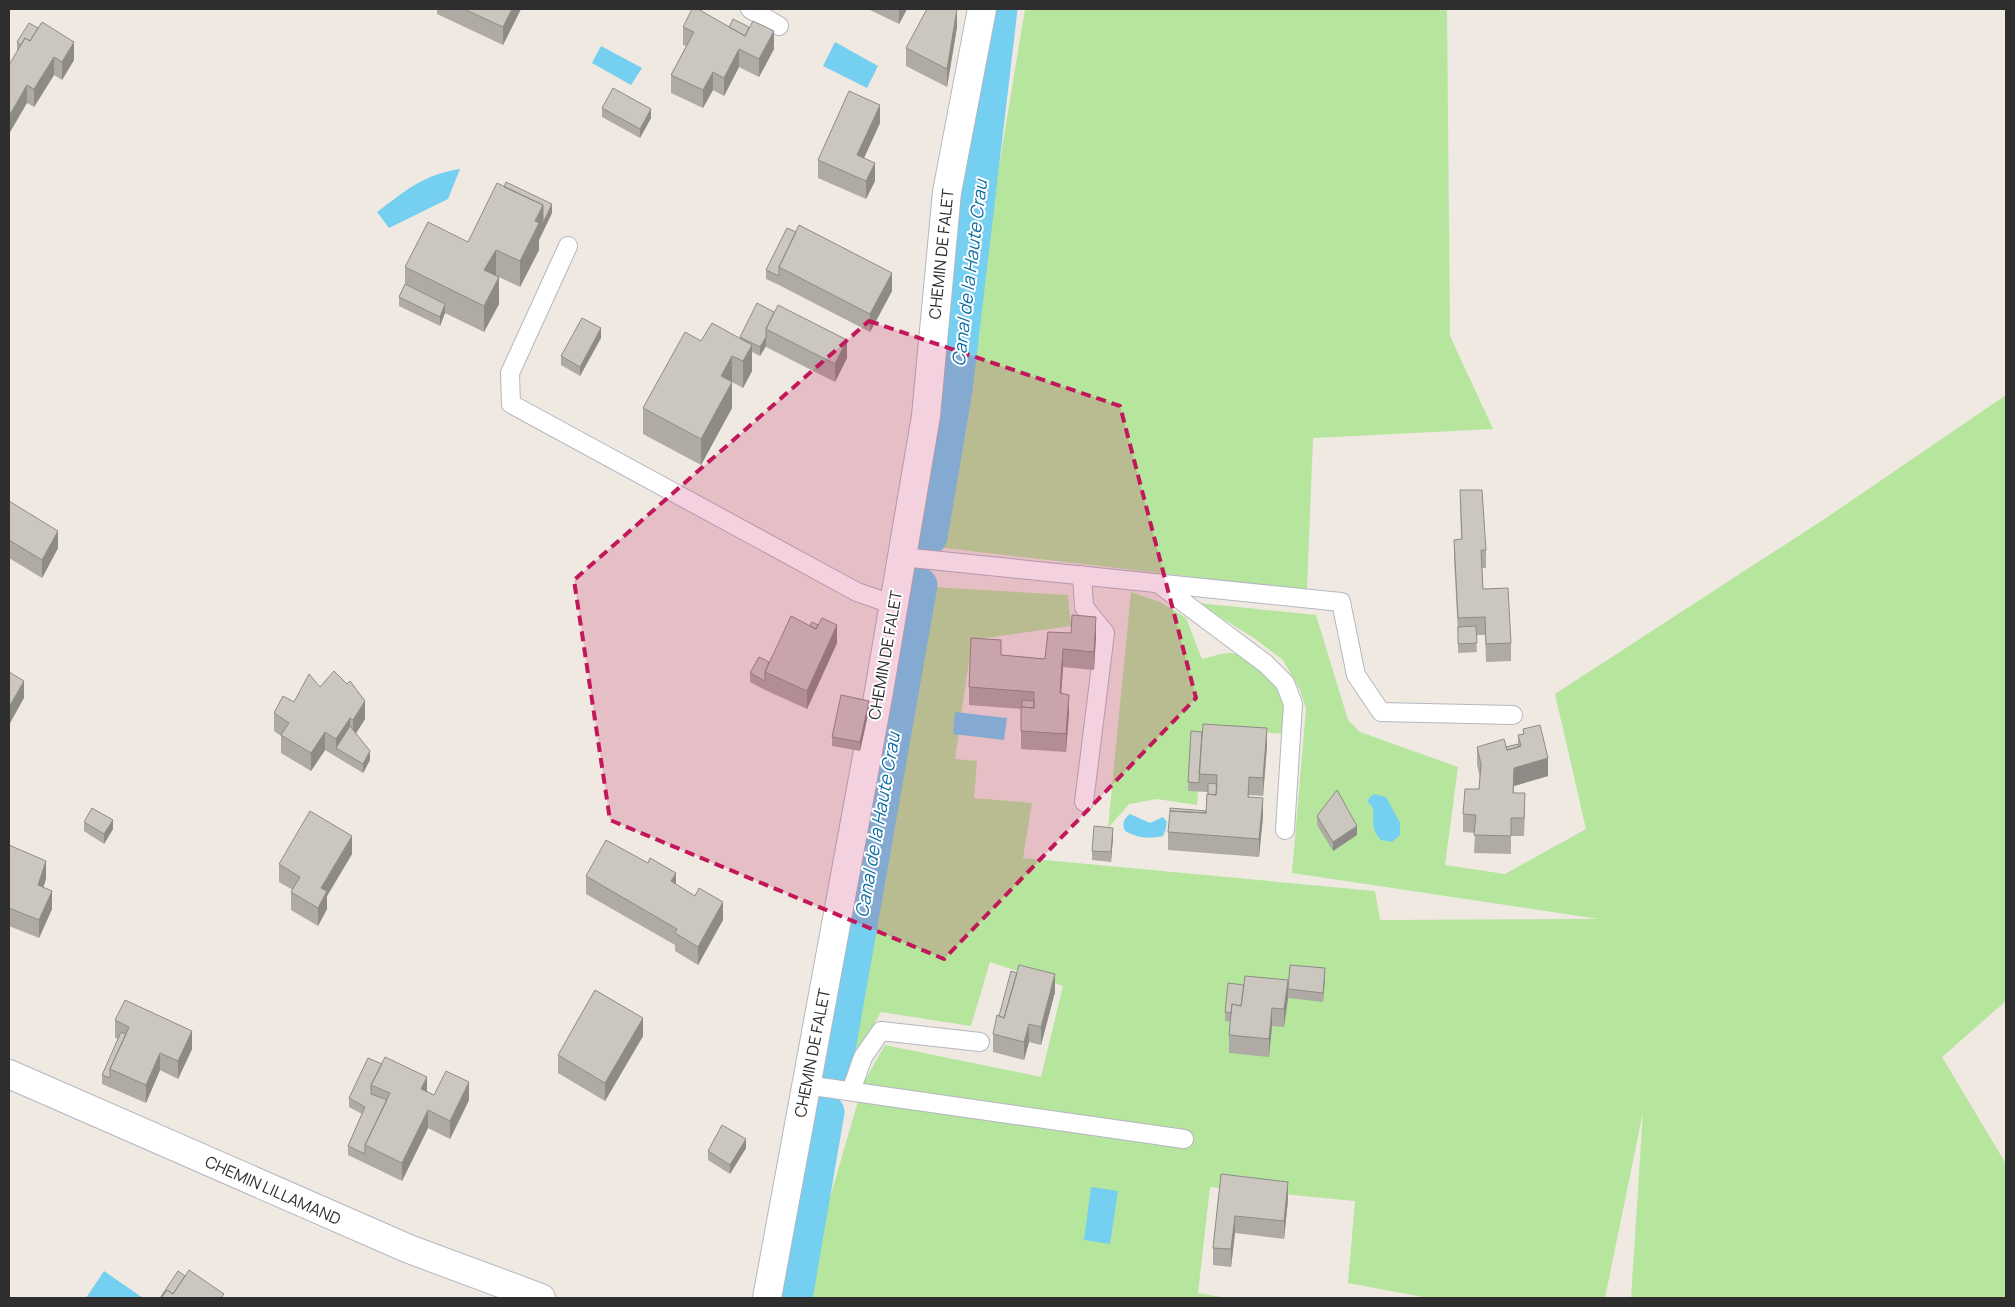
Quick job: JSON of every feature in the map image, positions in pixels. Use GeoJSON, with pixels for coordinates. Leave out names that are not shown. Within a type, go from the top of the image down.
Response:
{"type":"FeatureCollection","features":[{"type":"Feature","properties":{"kind":"street","name":"CHEMIN DE FALET"},"geometry":{"type":"LineString","coordinates":[[767,1298],[877,707],[926,416],[947,192],[982,9]]}},
{"type":"Feature","properties":{"kind":"street","name":"CHEMIN LILLAMAND"},"geometry":{"type":"LineString","coordinates":[[9,1074],[409,1249],[541,1298]]}},
{"type":"Feature","properties":{"kind":"lane"},"geometry":{"type":"LineString","coordinates":[[750,9],[779,26]]}},
{"type":"Feature","properties":{"kind":"lane"},"geometry":{"type":"LineString","coordinates":[[568,246],[510,373],[511,404],[849,588],[894,605]]}},
{"type":"Feature","properties":{"kind":"lane"},"geometry":{"type":"LineString","coordinates":[[902,557],[1342,602],[1356,675],[1381,712],[1513,715]]}},
{"type":"Feature","properties":{"kind":"lane"},"geometry":{"type":"LineString","coordinates":[[1082,576],[1084,607],[1105,633],[1084,802]]}},
{"type":"Feature","properties":{"kind":"lane"},"geometry":{"type":"LineString","coordinates":[[1159,583],[1266,664],[1285,682],[1293,704],[1285,830]]}},
{"type":"Feature","properties":{"kind":"lane"},"geometry":{"type":"LineString","coordinates":[[851,1091],[863,1057],[880,1031],[980,1042]]}},
{"type":"Feature","properties":{"kind":"lane"},"geometry":{"type":"LineString","coordinates":[[806,1085],[1184,1140]]}},
{"type":"Feature","properties":{"kind":"highlighted area"},"geometry":{"type":"Polygon","coordinates":[[[869,321],[1120,406],[1196,698],[944,959],[610,820],[574,580],[869,321]]]}},
{"type":"Feature","properties":{"kind":"green space"},"geometry":{"type":"Polygon","coordinates":[[[1025,9],[1447,9],[1450,336],[1493,429],[1313,438],[1307,590],[936,547],[1025,9]]]}},
{"type":"Feature","properties":{"kind":"green space"},"geometry":{"type":"Polygon","coordinates":[[[2006,395],[2006,1001],[1942,1057],[2006,1164],[2006,1298],[1631,1298],[1643,1112],[1605,1298],[1428,1298],[1348,1283],[1355,1201],[1210,1187],[1198,1293],[1227,1298],[806,1298],[816,1246],[863,1084],[885,1045],[1041,1077],[1063,986],[990,962],[971,1026],[881,1012],[855,1056],[839,1070],[933,587],[1068,595],[1071,626],[972,640],[955,759],[977,761],[974,798],[1032,803],[1023,858],[1375,891],[1380,920],[1599,919],[1292,873],[1306,709],[1300,690],[1283,660],[1254,638],[1198,603],[1316,615],[1348,720],[1360,732],[1458,767],[1445,865],[1505,874],[1586,829],[1555,694],[1826,518],[2006,395]]]}},
{"type":"Feature","properties":{"kind":"green space"},"geometry":{"type":"Polygon","coordinates":[[[1131,592],[1160,602],[1186,618],[1202,659],[1223,654],[1236,654],[1266,676],[1283,693],[1286,734],[1202,727],[1197,805],[1157,799],[1129,804],[1108,828],[1131,592]]]}},
{"type":"Feature","properties":{"kind":"water"},"geometry":{"type":"Polygon","coordinates":[[[835,42],[878,66],[867,88],[823,66],[835,42]]]}},
{"type":"Feature","properties":{"kind":"water"},"geometry":{"type":"Polygon","coordinates":[[[601,46],[642,68],[631,85],[592,63],[601,46]]]}},
{"type":"Feature","properties":{"kind":"water"},"geometry":{"type":"Polygon","coordinates":[[[460,169],[448,199],[389,228],[377,212],[406,190],[425,179],[460,169]]]}},
{"type":"Feature","properties":{"kind":"water"},"geometry":{"type":"Polygon","coordinates":[[[955,712],[1007,718],[1004,740],[953,734],[955,712]]]}},
{"type":"Feature","properties":{"kind":"water"},"geometry":{"type":"Polygon","coordinates":[[[1374,794],[1386,797],[1400,823],[1400,835],[1392,842],[1381,840],[1375,831],[1373,808],[1368,802],[1369,798],[1374,794]]]}},
{"type":"Feature","properties":{"kind":"water"},"geometry":{"type":"Polygon","coordinates":[[[1130,814],[1150,823],[1163,817],[1167,822],[1165,833],[1165,831],[1163,836],[1148,838],[1125,831],[1124,822],[1130,814]]]}},
{"type":"Feature","properties":{"kind":"water"},"geometry":{"type":"Polygon","coordinates":[[[1091,1187],[1118,1191],[1110,1244],[1084,1240],[1091,1187]]]}},
{"type":"Feature","properties":{"kind":"water"},"geometry":{"type":"Polygon","coordinates":[[[104,1271],[143,1298],[86,1298],[104,1271]]]}},
{"type":"Feature","properties":{"kind":"building"},"geometry":{"type":"Polygon","coordinates":[[[464,9],[512,9],[503,27],[464,9]]]}},
{"type":"Feature","properties":{"kind":"building"},"geometry":{"type":"Polygon","coordinates":[[[692,9],[698,9],[745,36],[753,21],[774,31],[759,59],[739,49],[724,78],[713,72],[703,90],[671,75],[694,32],[683,27],[692,9]]]}},
{"type":"Feature","properties":{"kind":"building"},"geometry":{"type":"Polygon","coordinates":[[[927,9],[957,9],[947,69],[906,48],[927,9]]]}},
{"type":"Feature","properties":{"kind":"building"},"geometry":{"type":"Polygon","coordinates":[[[733,19],[749,27],[745,36],[729,27],[733,19]]]}},
{"type":"Feature","properties":{"kind":"building"},"geometry":{"type":"Polygon","coordinates":[[[42,22],[74,42],[62,62],[54,57],[34,89],[27,85],[9,116],[9,65],[25,38],[30,41],[42,22]]]}},
{"type":"Feature","properties":{"kind":"building"},"geometry":{"type":"Polygon","coordinates":[[[29,23],[38,28],[30,41],[25,38],[21,45],[17,42],[29,23]]]}},
{"type":"Feature","properties":{"kind":"building"},"geometry":{"type":"Polygon","coordinates":[[[613,88],[651,109],[640,129],[602,108],[613,88]]]}},
{"type":"Feature","properties":{"kind":"building"},"geometry":{"type":"Polygon","coordinates":[[[849,91],[880,105],[857,155],[875,163],[866,181],[818,160],[849,91]]]}},
{"type":"Feature","properties":{"kind":"building"},"geometry":{"type":"Polygon","coordinates":[[[506,182],[552,204],[543,223],[543,205],[504,187],[506,182]]]}},
{"type":"Feature","properties":{"kind":"building"},"geometry":{"type":"Polygon","coordinates":[[[497,183],[543,205],[535,221],[539,223],[520,261],[496,250],[484,270],[499,277],[484,306],[405,267],[428,222],[468,242],[497,183]]]}},
{"type":"Feature","properties":{"kind":"building"},"geometry":{"type":"Polygon","coordinates":[[[799,225],[892,273],[870,314],[779,267],[799,225]]]}},
{"type":"Feature","properties":{"kind":"building"},"geometry":{"type":"Polygon","coordinates":[[[787,228],[796,232],[779,267],[779,276],[766,270],[787,228]]]}},
{"type":"Feature","properties":{"kind":"building"},"geometry":{"type":"Polygon","coordinates":[[[405,284],[445,304],[440,317],[399,297],[405,284]]]}},
{"type":"Feature","properties":{"kind":"building"},"geometry":{"type":"Polygon","coordinates":[[[757,303],[774,312],[766,329],[766,337],[760,347],[740,337],[757,303]]]}},
{"type":"Feature","properties":{"kind":"building"},"geometry":{"type":"Polygon","coordinates":[[[778,305],[847,340],[835,364],[766,329],[778,305]]]}},
{"type":"Feature","properties":{"kind":"building"},"geometry":{"type":"Polygon","coordinates":[[[582,318],[601,328],[580,367],[561,356],[582,318]]]}},
{"type":"Feature","properties":{"kind":"building"},"geometry":{"type":"Polygon","coordinates":[[[712,323],[752,345],[743,361],[732,356],[721,376],[732,382],[701,439],[643,408],[685,332],[701,341],[712,323]]]}},
{"type":"Feature","properties":{"kind":"building"},"geometry":{"type":"Polygon","coordinates":[[[1460,490],[1482,490],[1486,550],[1481,550],[1483,589],[1508,588],[1511,643],[1486,644],[1485,617],[1458,618],[1454,540],[1462,539],[1460,490]]]}},
{"type":"Feature","properties":{"kind":"building"},"geometry":{"type":"Polygon","coordinates":[[[9,501],[58,531],[42,560],[9,540],[9,501]]]}},
{"type":"Feature","properties":{"kind":"building"},"geometry":{"type":"Polygon","coordinates":[[[1072,615],[1096,617],[1094,652],[1063,649],[1060,693],[1069,695],[1066,734],[1021,731],[1021,707],[1034,708],[1034,692],[969,687],[971,638],[1001,640],[1001,655],[1045,659],[1048,632],[1071,633],[1072,615]]]}},
{"type":"Feature","properties":{"kind":"building"},"geometry":{"type":"Polygon","coordinates":[[[791,616],[816,629],[822,618],[837,625],[807,691],[765,672],[791,616]]]}},
{"type":"Feature","properties":{"kind":"building"},"geometry":{"type":"Polygon","coordinates":[[[812,622],[818,625],[816,629],[810,626],[812,622]]]}},
{"type":"Feature","properties":{"kind":"building"},"geometry":{"type":"Polygon","coordinates":[[[1476,626],[1477,643],[1458,644],[1458,627],[1476,626]]]}},
{"type":"Feature","properties":{"kind":"building"},"geometry":{"type":"Polygon","coordinates":[[[759,657],[769,662],[765,672],[765,681],[750,673],[759,657]]]}},
{"type":"Feature","properties":{"kind":"building"},"geometry":{"type":"Polygon","coordinates":[[[334,671],[347,684],[350,681],[365,701],[353,720],[350,718],[336,739],[325,732],[311,753],[281,735],[289,723],[274,713],[283,696],[294,702],[309,674],[320,687],[334,671]]]}},
{"type":"Feature","properties":{"kind":"building"},"geometry":{"type":"Polygon","coordinates":[[[9,672],[24,681],[9,707],[9,672]]]}},
{"type":"Feature","properties":{"kind":"building"},"geometry":{"type":"Polygon","coordinates":[[[841,695],[869,701],[860,742],[832,737],[841,695]]]}},
{"type":"Feature","properties":{"kind":"building"},"geometry":{"type":"Polygon","coordinates":[[[1022,700],[1034,701],[1034,708],[1022,707],[1022,700]]]}},
{"type":"Feature","properties":{"kind":"building"},"geometry":{"type":"Polygon","coordinates":[[[1203,724],[1267,728],[1263,778],[1249,777],[1248,797],[1263,798],[1259,839],[1168,832],[1170,811],[1206,813],[1207,794],[1216,795],[1217,775],[1199,774],[1203,724]]]}},
{"type":"Feature","properties":{"kind":"building"},"geometry":{"type":"Polygon","coordinates":[[[1540,725],[1548,758],[1514,768],[1513,793],[1525,793],[1524,818],[1511,818],[1511,836],[1474,835],[1476,815],[1463,814],[1465,789],[1479,789],[1481,764],[1477,747],[1504,739],[1507,750],[1521,746],[1518,735],[1524,734],[1523,729],[1540,725]]]}},
{"type":"Feature","properties":{"kind":"building"},"geometry":{"type":"Polygon","coordinates":[[[350,726],[370,751],[363,764],[336,748],[350,726]]]}},
{"type":"Feature","properties":{"kind":"building"},"geometry":{"type":"Polygon","coordinates":[[[1191,731],[1202,732],[1199,783],[1188,782],[1191,731]]]}},
{"type":"Feature","properties":{"kind":"building"},"geometry":{"type":"Polygon","coordinates":[[[1518,744],[1519,747],[1507,750],[1506,747],[1518,744]]]}},
{"type":"Feature","properties":{"kind":"building"},"geometry":{"type":"Polygon","coordinates":[[[1208,783],[1217,784],[1216,795],[1208,794],[1208,783]]]}},
{"type":"Feature","properties":{"kind":"building"},"geometry":{"type":"Polygon","coordinates":[[[1337,790],[1357,826],[1333,842],[1317,816],[1337,790]]]}},
{"type":"Feature","properties":{"kind":"building"},"geometry":{"type":"Polygon","coordinates":[[[92,808],[113,820],[104,834],[84,822],[92,808]]]}},
{"type":"Feature","properties":{"kind":"building"},"geometry":{"type":"Polygon","coordinates":[[[1170,808],[1206,811],[1206,813],[1170,811],[1170,808]]]}},
{"type":"Feature","properties":{"kind":"building"},"geometry":{"type":"Polygon","coordinates":[[[310,811],[352,836],[321,888],[327,891],[318,908],[291,892],[300,877],[279,864],[310,811]]]}},
{"type":"Feature","properties":{"kind":"building"},"geometry":{"type":"Polygon","coordinates":[[[1094,826],[1113,828],[1111,852],[1092,851],[1094,826]]]}},
{"type":"Feature","properties":{"kind":"building"},"geometry":{"type":"Polygon","coordinates":[[[606,840],[648,863],[650,858],[676,873],[671,881],[695,896],[699,888],[723,902],[698,947],[675,933],[677,929],[586,876],[606,840]]]}},
{"type":"Feature","properties":{"kind":"building"},"geometry":{"type":"Polygon","coordinates":[[[9,845],[46,861],[38,885],[52,891],[39,920],[9,908],[9,845]]]}},
{"type":"Feature","properties":{"kind":"building"},"geometry":{"type":"Polygon","coordinates":[[[1019,965],[1055,974],[1041,1027],[1029,1024],[1024,1042],[993,1034],[997,1015],[1004,1018],[1019,965]]]}},
{"type":"Feature","properties":{"kind":"building"},"geometry":{"type":"Polygon","coordinates":[[[1290,965],[1325,968],[1323,993],[1288,989],[1290,965]]]}},
{"type":"Feature","properties":{"kind":"building"},"geometry":{"type":"Polygon","coordinates":[[[1011,971],[1017,973],[1004,1018],[999,1016],[1011,971]]]}},
{"type":"Feature","properties":{"kind":"building"},"geometry":{"type":"Polygon","coordinates":[[[1245,976],[1288,980],[1284,1009],[1272,1008],[1269,1039],[1229,1035],[1232,1004],[1241,1006],[1245,976]]]}},
{"type":"Feature","properties":{"kind":"building"},"geometry":{"type":"Polygon","coordinates":[[[1228,983],[1244,985],[1241,1006],[1232,1004],[1231,1013],[1225,1012],[1228,983]]]}},
{"type":"Feature","properties":{"kind":"building"},"geometry":{"type":"Polygon","coordinates":[[[595,990],[643,1018],[605,1083],[558,1055],[595,990]]]}},
{"type":"Feature","properties":{"kind":"building"},"geometry":{"type":"Polygon","coordinates":[[[125,1000],[192,1031],[178,1061],[160,1053],[146,1085],[110,1069],[129,1027],[115,1020],[125,1000]]]}},
{"type":"Feature","properties":{"kind":"building"},"geometry":{"type":"Polygon","coordinates":[[[121,1032],[126,1034],[110,1069],[110,1078],[102,1075],[121,1032]]]}},
{"type":"Feature","properties":{"kind":"building"},"geometry":{"type":"Polygon","coordinates":[[[385,1057],[427,1077],[421,1089],[434,1095],[446,1071],[469,1082],[450,1121],[428,1110],[402,1163],[365,1145],[390,1093],[371,1085],[385,1057]]]}},
{"type":"Feature","properties":{"kind":"building"},"geometry":{"type":"Polygon","coordinates":[[[368,1058],[382,1064],[371,1085],[371,1094],[387,1100],[365,1145],[365,1154],[348,1146],[365,1107],[349,1098],[368,1058]]]}},
{"type":"Feature","properties":{"kind":"building"},"geometry":{"type":"Polygon","coordinates":[[[722,1125],[746,1139],[730,1165],[708,1151],[722,1125]]]}},
{"type":"Feature","properties":{"kind":"building"},"geometry":{"type":"Polygon","coordinates":[[[1221,1174],[1288,1182],[1284,1221],[1235,1216],[1231,1249],[1213,1248],[1221,1174]]]}},
{"type":"Feature","properties":{"kind":"building"},"geometry":{"type":"Polygon","coordinates":[[[189,1270],[224,1294],[221,1298],[161,1298],[167,1290],[173,1294],[189,1270]]]}},
{"type":"Feature","properties":{"kind":"building"},"geometry":{"type":"Polygon","coordinates":[[[178,1271],[185,1276],[173,1294],[167,1290],[160,1298],[178,1271]]]}},
{"type":"Feature","properties":{"kind":"waterway","name":"Canal de la Haute Crau"},"geometry":{"type":"LineString","coordinates":[[930,537],[955,390],[1000,9]]}},
{"type":"Feature","properties":{"kind":"waterway","name":"Canal de la Haute Crau"},"geometry":{"type":"LineString","coordinates":[[835,1066],[920,585]]}},
{"type":"Feature","properties":{"kind":"waterway","name":"Canal de la Haute Crau"},"geometry":{"type":"LineString","coordinates":[[795,1298],[827,1112]]}}]}
